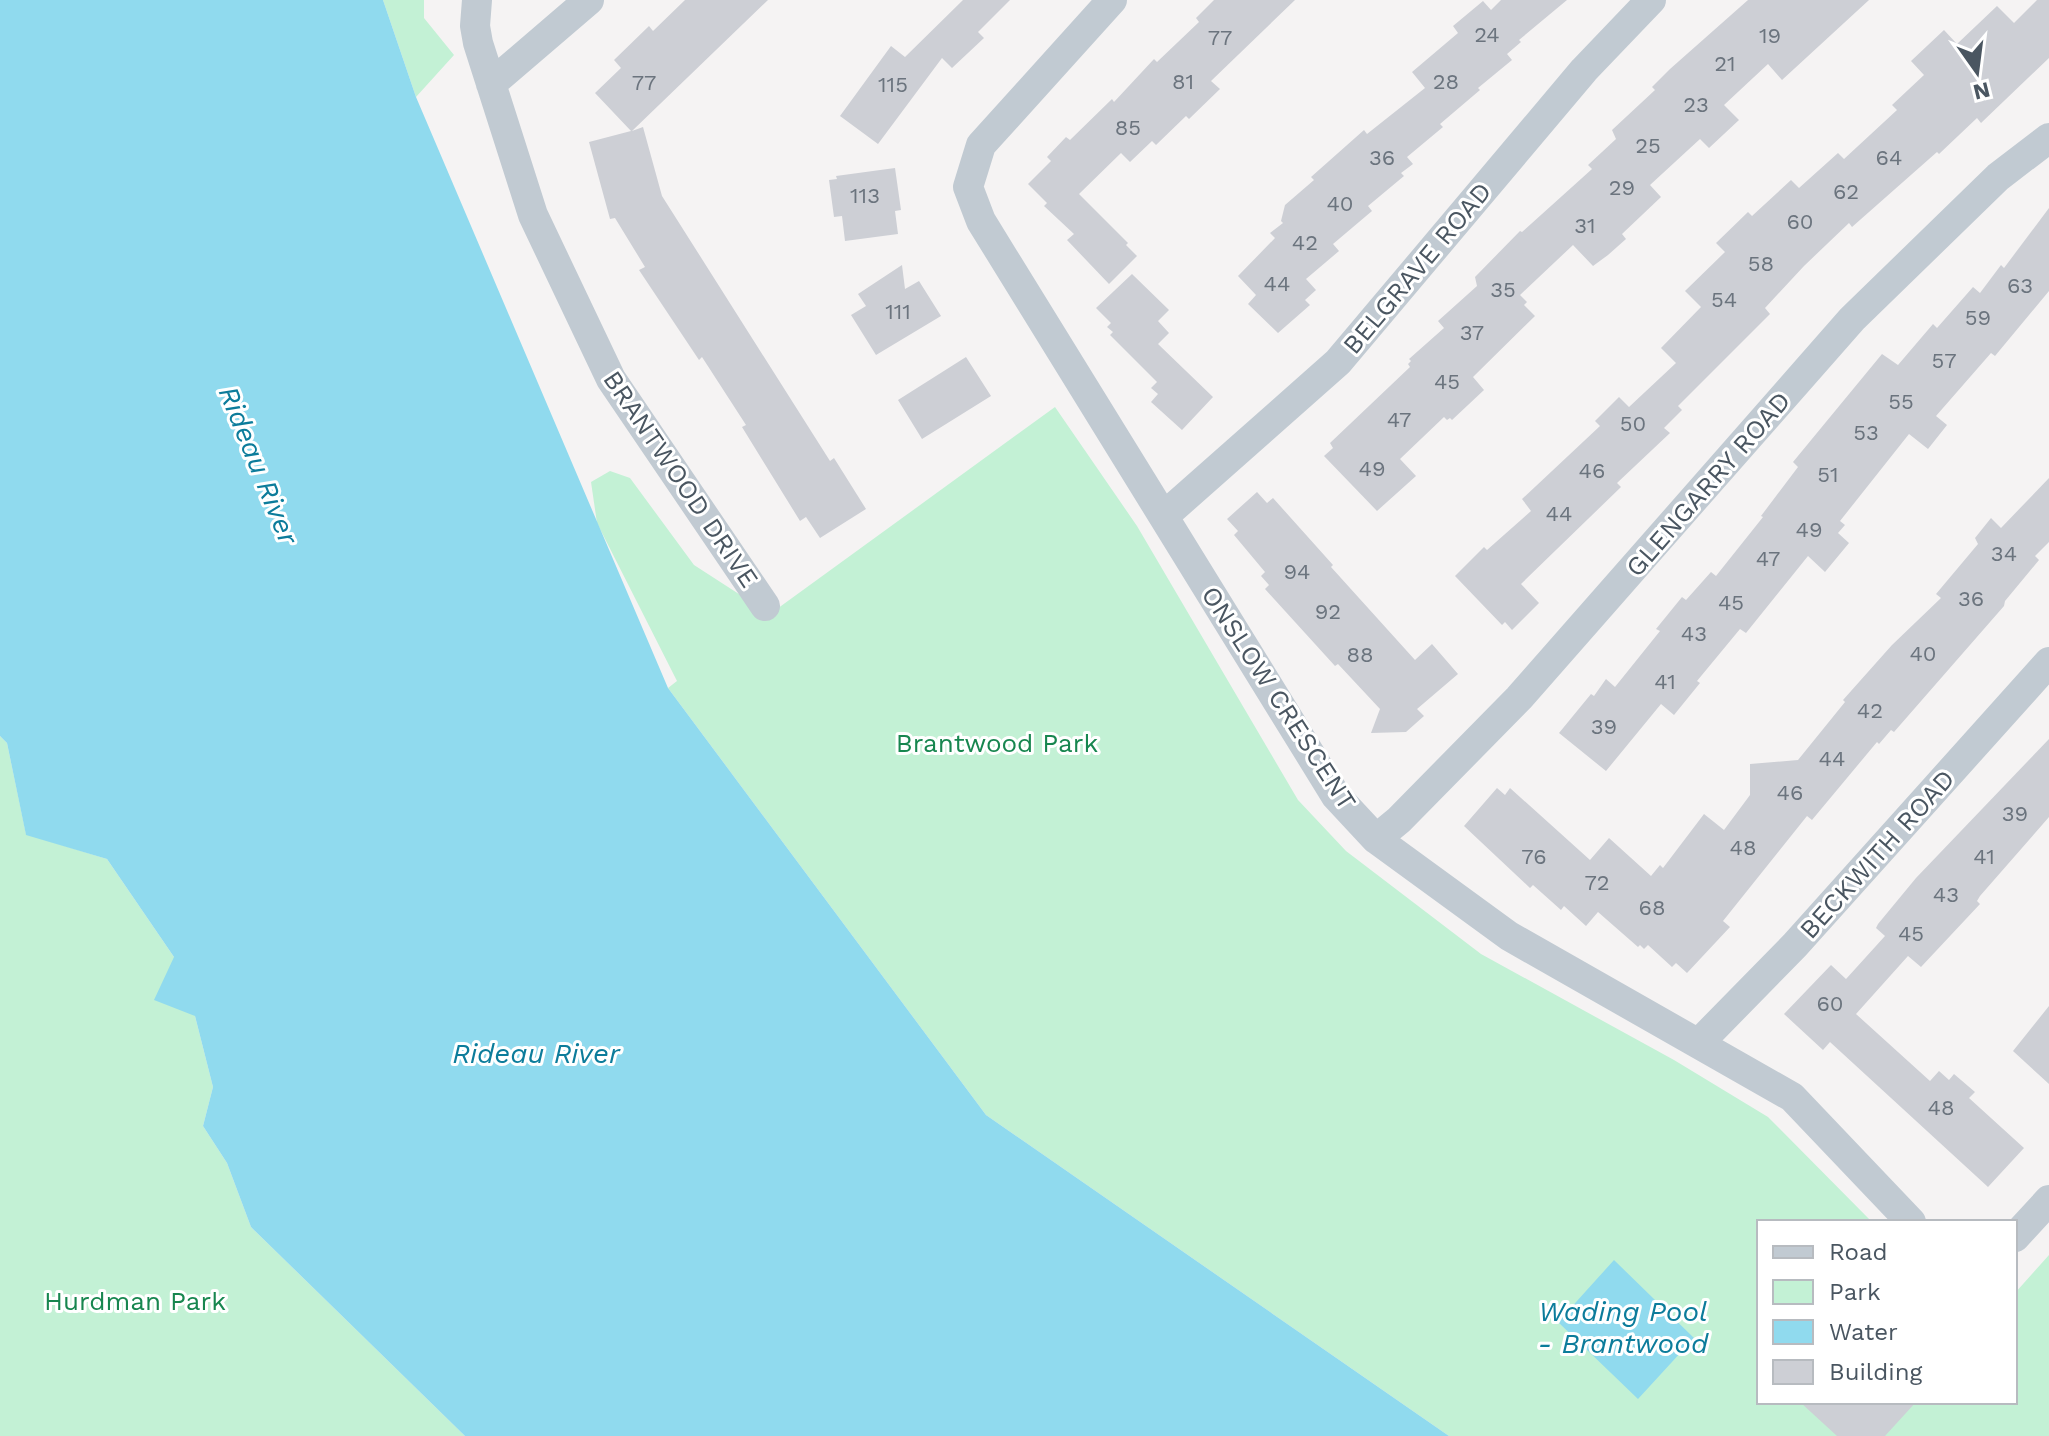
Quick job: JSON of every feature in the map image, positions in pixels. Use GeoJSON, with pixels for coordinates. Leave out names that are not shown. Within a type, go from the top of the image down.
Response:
{"type":"FeatureCollection","features":[{"type":"Feature","properties":{"kind":"street","name":"BRANTWOOD DRIVE"},"geometry":{"type":"LineString","coordinates":[[477,0],[475,26],[478,43],[533,215],[611,379],[765,606]]}},
{"type":"Feature","properties":{"kind":"street"},"geometry":{"type":"LineString","coordinates":[[491,84],[589,0]]}},
{"type":"Feature","properties":{"kind":"street","name":"ONSLOW CRESCENT"},"geometry":{"type":"LineString","coordinates":[[1112,0],[981,145],[968,187],[981,221],[1336,796],[1376,839],[1509,936],[1792,1097],[1909,1220]]}},
{"type":"Feature","properties":{"kind":"street","name":"BELGRAVE ROAD"},"geometry":{"type":"LineString","coordinates":[[1164,516],[1338,362],[1584,70],[1651,0]]}},
{"type":"Feature","properties":{"kind":"street","name":"GLENGARRY ROAD"},"geometry":{"type":"LineString","coordinates":[[1376,839],[1399,820],[1519,698],[1852,319],[1998,177],[2049,138]]}},
{"type":"Feature","properties":{"kind":"street","name":"BECKWITH ROAD"},"geometry":{"type":"LineString","coordinates":[[1700,1042],[1795,945],[2049,662]]}},
{"type":"Feature","properties":{"kind":"street"},"geometry":{"type":"LineString","coordinates":[[2017,1235],[2049,1200]]}},
{"type":"Feature","properties":{"kind":"green space"},"geometry":{"type":"Polygon","coordinates":[[[383,0],[424,0],[424,18],[454,55],[416,97],[383,0]]]}},
{"type":"Feature","properties":{"kind":"green space","name":"Brantwood Park"},"geometry":{"type":"Polygon","coordinates":[[[1055,407],[1137,526],[1298,800],[1346,851],[1481,954],[1674,1060],[1768,1117],[1870,1220],[1757,1220],[1757,1404],[2017,1404],[2017,1291],[2049,1255],[2049,1436],[1449,1436],[986,1115],[668,688],[677,681],[597,523],[591,482],[610,471],[630,478],[694,565],[770,614],[1055,407]]]}},
{"type":"Feature","properties":{"kind":"green space","name":"Hurdman Park"},"geometry":{"type":"Polygon","coordinates":[[[0,736],[7,743],[26,834],[107,859],[174,957],[195,1016],[213,1087],[203,1126],[227,1163],[251,1227],[465,1436],[0,1436],[0,736]]]}},
{"type":"Feature","properties":{"kind":"water","name":"Rideau River"},"geometry":{"type":"Polygon","coordinates":[[[0,0],[383,0],[416,97],[668,688],[986,1115],[1449,1436],[465,1436],[251,1227],[227,1163],[203,1126],[213,1087],[195,1016],[154,1000],[174,957],[107,859],[26,835],[7,743],[0,736],[0,0]]]}},
{"type":"Feature","properties":{"kind":"water","name":"Wading Pool - Brantwood"},"geometry":{"type":"Polygon","coordinates":[[[1614,1260],[1694,1338],[1638,1399],[1558,1322],[1614,1260]]]}},
{"type":"Feature","properties":{"kind":"building"},"geometry":{"type":"Polygon","coordinates":[[[685,0],[768,0],[632,131],[643,127],[662,196],[830,461],[834,458],[866,509],[820,538],[806,517],[800,521],[742,427],[746,425],[702,357],[699,360],[639,270],[645,267],[615,218],[610,219],[589,142],[631,131],[595,93],[621,68],[614,60],[649,26],[653,31],[685,0]]]}},
{"type":"Feature","properties":{"kind":"building"},"geometry":{"type":"Polygon","coordinates":[[[963,0],[1010,0],[978,32],[984,38],[952,68],[942,58],[878,144],[840,116],[891,46],[905,57],[963,0]]]}},
{"type":"Feature","properties":{"kind":"building"},"geometry":{"type":"Polygon","coordinates":[[[1214,0],[1295,0],[1211,81],[1220,89],[1189,119],[1186,116],[1156,145],[1152,141],[1130,162],[1121,153],[1079,194],[1137,256],[1109,284],[1067,240],[1074,234],[1044,206],[1047,203],[1028,184],[1051,161],[1047,157],[1066,137],[1070,140],[1112,99],[1114,102],[1154,59],[1157,62],[1199,22],[1196,18],[1214,0]]]}},
{"type":"Feature","properties":{"kind":"building"},"geometry":{"type":"Polygon","coordinates":[[[1501,0],[1567,0],[1519,40],[1521,42],[1507,54],[1512,60],[1478,88],[1480,90],[1440,124],[1443,127],[1407,157],[1413,164],[1401,173],[1404,176],[1368,206],[1372,211],[1333,244],[1339,251],[1306,279],[1316,290],[1305,300],[1310,305],[1278,333],[1248,304],[1256,295],[1238,276],[1275,238],[1270,233],[1283,223],[1285,205],[1314,180],[1311,177],[1364,130],[1367,134],[1425,88],[1412,72],[1458,33],[1453,26],[1483,1],[1491,10],[1501,0]]]}},
{"type":"Feature","properties":{"kind":"building"},"geometry":{"type":"Polygon","coordinates":[[[1748,0],[1869,0],[1782,80],[1768,64],[1724,105],[1739,120],[1709,148],[1700,139],[1650,185],[1661,197],[1622,234],[1626,239],[1608,255],[1593,266],[1573,245],[1520,295],[1527,302],[1524,305],[1535,316],[1473,377],[1484,390],[1452,420],[1444,417],[1400,459],[1416,476],[1377,511],[1324,456],[1333,448],[1330,443],[1410,367],[1409,359],[1444,328],[1438,321],[1477,286],[1475,277],[1520,231],[1592,169],[1588,165],[1616,139],[1612,130],[1655,90],[1652,87],[1748,0]]]}},
{"type":"Feature","properties":{"kind":"building"},"geometry":{"type":"Polygon","coordinates":[[[2037,0],[2049,0],[2049,58],[1981,123],[1977,118],[1852,227],[1849,223],[1804,266],[1765,308],[1770,314],[1678,406],[1682,410],[1664,428],[1670,433],[1617,483],[1621,487],[1521,584],[1539,603],[1512,630],[1505,622],[1502,625],[1455,576],[1484,547],[1487,550],[1531,511],[1522,499],[1600,426],[1595,421],[1619,397],[1629,407],[1676,363],[1661,348],[1701,307],[1685,291],[1725,252],[1716,243],[1748,212],[1752,216],[1791,180],[1799,188],[1838,153],[1844,159],[1897,110],[1892,105],[1924,75],[1911,61],[1944,30],[1957,44],[1997,6],[2014,23],[2037,0]]]}},
{"type":"Feature","properties":{"kind":"building"},"geometry":{"type":"Polygon","coordinates":[[[895,168],[901,210],[895,211],[898,234],[845,241],[842,216],[834,217],[829,180],[837,179],[836,176],[895,168]]]}},
{"type":"Feature","properties":{"kind":"building"},"geometry":{"type":"Polygon","coordinates":[[[2049,208],[2049,291],[1995,356],[1991,353],[1936,416],[1947,425],[1928,449],[1909,434],[1840,521],[1845,525],[1838,533],[1849,543],[1825,572],[1808,556],[1746,633],[1740,629],[1697,681],[1700,683],[1674,715],[1661,704],[1606,771],[1559,733],[1606,679],[1615,687],[1660,631],[1656,629],[1682,597],[1686,600],[1711,572],[1716,576],[1798,467],[1793,462],[1882,354],[1898,365],[1933,324],[1937,328],[1973,287],[1980,293],[2001,265],[2004,268],[2049,208]]]}},
{"type":"Feature","properties":{"kind":"building"},"geometry":{"type":"Polygon","coordinates":[[[902,265],[905,289],[919,281],[941,316],[876,355],[851,315],[866,306],[858,294],[902,265]]]}},
{"type":"Feature","properties":{"kind":"building"},"geometry":{"type":"Polygon","coordinates":[[[1132,274],[1169,310],[1158,321],[1169,333],[1158,344],[1213,397],[1182,430],[1151,402],[1158,394],[1151,388],[1157,382],[1110,335],[1113,332],[1107,327],[1111,323],[1096,308],[1132,274]]]}},
{"type":"Feature","properties":{"kind":"building"},"geometry":{"type":"Polygon","coordinates":[[[966,357],[991,396],[922,439],[898,400],[966,357]]]}},
{"type":"Feature","properties":{"kind":"building"},"geometry":{"type":"Polygon","coordinates":[[[2049,478],[2049,542],[2035,556],[2039,560],[2004,606],[1894,732],[1891,730],[1879,744],[1877,742],[1812,820],[1807,816],[1723,921],[1730,927],[1687,973],[1676,963],[1672,967],[1648,945],[1644,949],[1640,945],[1638,947],[1598,912],[1586,926],[1564,906],[1561,910],[1533,885],[1530,888],[1464,826],[1497,788],[1505,795],[1510,788],[1590,860],[1609,838],[1651,876],[1660,865],[1663,868],[1704,814],[1724,830],[1750,795],[1750,764],[1798,760],[1845,702],[1843,700],[1892,645],[1941,598],[1936,594],[1978,544],[1975,538],[1991,518],[2001,528],[2049,478]]]}},
{"type":"Feature","properties":{"kind":"building"},"geometry":{"type":"Polygon","coordinates":[[[1257,492],[1267,503],[1273,498],[1415,660],[1432,644],[1458,674],[1417,709],[1424,716],[1406,732],[1371,733],[1380,709],[1338,664],[1335,666],[1265,589],[1269,585],[1261,576],[1265,572],[1234,535],[1238,531],[1227,519],[1257,492]]]}},
{"type":"Feature","properties":{"kind":"building"},"geometry":{"type":"Polygon","coordinates":[[[2049,739],[2049,817],[1980,896],[1977,901],[1980,904],[1921,967],[1908,956],[1856,1014],[1930,1081],[1939,1071],[1949,1080],[1954,1074],[1975,1092],[1969,1098],[2024,1148],[1988,1187],[1830,1042],[1823,1050],[1784,1014],[1831,965],[1846,979],[1885,936],[1876,928],[1878,924],[1916,878],[2049,739]]]}},
{"type":"Feature","properties":{"kind":"building"},"geometry":{"type":"Polygon","coordinates":[[[2049,1006],[2049,1084],[2013,1051],[2049,1006]]]}},
{"type":"Feature","properties":{"kind":"building"},"geometry":{"type":"Polygon","coordinates":[[[1802,1404],[1914,1404],[1885,1436],[1837,1436],[1802,1404]]]}}]}
